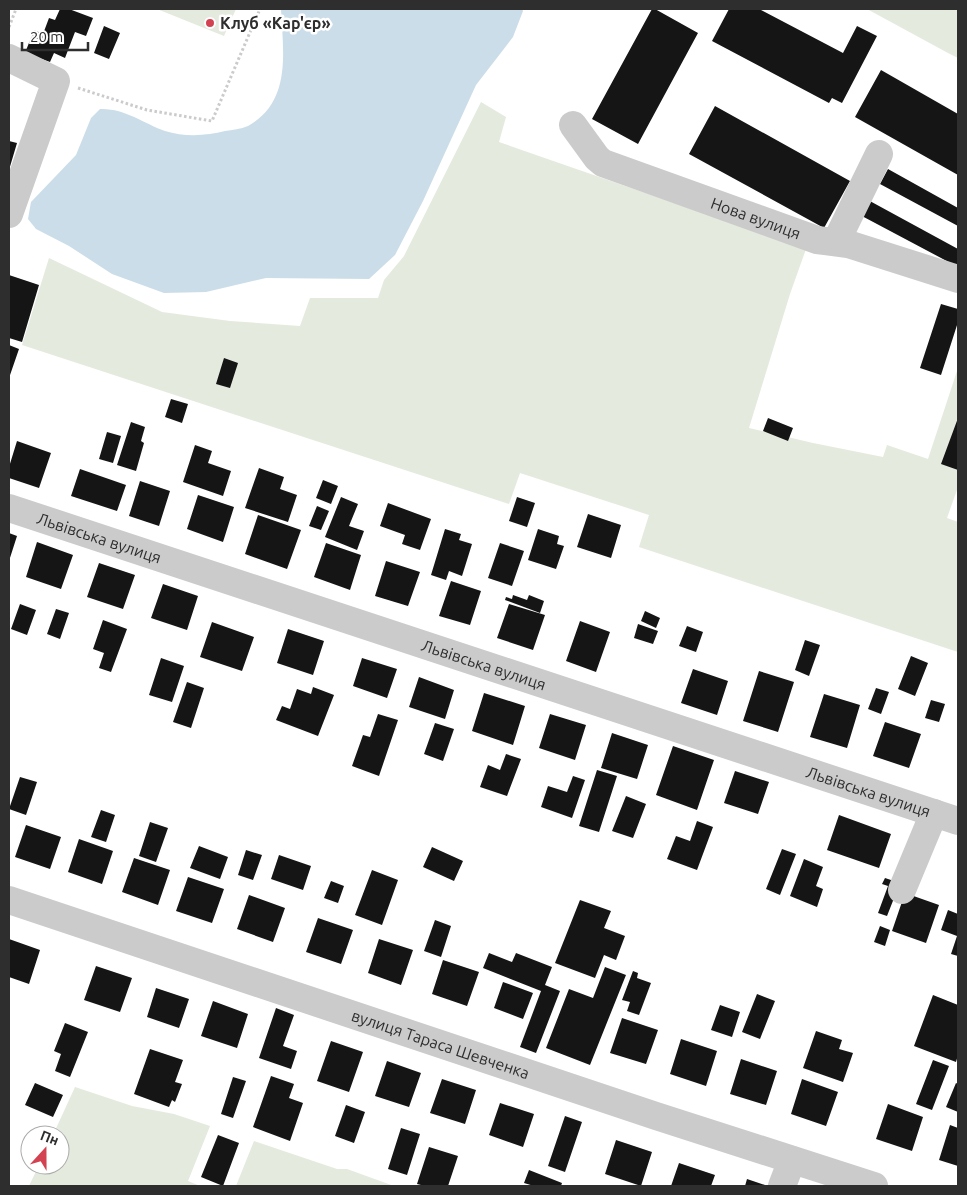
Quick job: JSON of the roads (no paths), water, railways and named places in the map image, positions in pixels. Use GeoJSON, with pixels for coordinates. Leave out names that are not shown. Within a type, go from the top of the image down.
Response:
{"type":"FeatureCollection","features":[{"type":"Feature","properties":{"kind":"street"},"geometry":{"type":"LineString","coordinates":[[9,58],[56,81],[9,214]]}},
{"type":"Feature","properties":{"kind":"street","name":"Нова вулиця"},"geometry":{"type":"LineString","coordinates":[[573,125],[597,158],[603,163],[817,240],[848,244],[958,279]]}},
{"type":"Feature","properties":{"kind":"street"},"geometry":{"type":"LineString","coordinates":[[836,242],[879,154]]}},
{"type":"Feature","properties":{"kind":"street","name":"Львівська вулиця"},"geometry":{"type":"LineString","coordinates":[[9,508],[946,817]]}},
{"type":"Feature","properties":{"kind":"street"},"geometry":{"type":"LineString","coordinates":[[902,890],[946,817]]}},
{"type":"Feature","properties":{"kind":"street","name":"вулиця Тараса Шевченка"},"geometry":{"type":"LineString","coordinates":[[9,900],[665,1119],[874,1186]]}},
{"type":"Feature","properties":{"kind":"street"},"geometry":{"type":"LineString","coordinates":[[782,1186],[792,1160]]}},
{"type":"Feature","properties":{"kind":"water"},"geometry":{"type":"Polygon","coordinates":[[[281,9],[522,9],[523,11],[513,37],[476,85],[423,201],[395,255],[369,279],[266,278],[206,292],[164,293],[112,274],[69,246],[36,229],[28,219],[31,202],[76,155],[91,118],[100,109],[117,111],[165,131],[187,135],[210,134],[242,128],[262,116],[272,103],[282,74],[281,9]]]}},
{"type":"Feature","properties":{"kind":"place","name":"Клуб «Кар'єр»"},"geometry":{"type":"Point","coordinates":[210,23]}}]}
